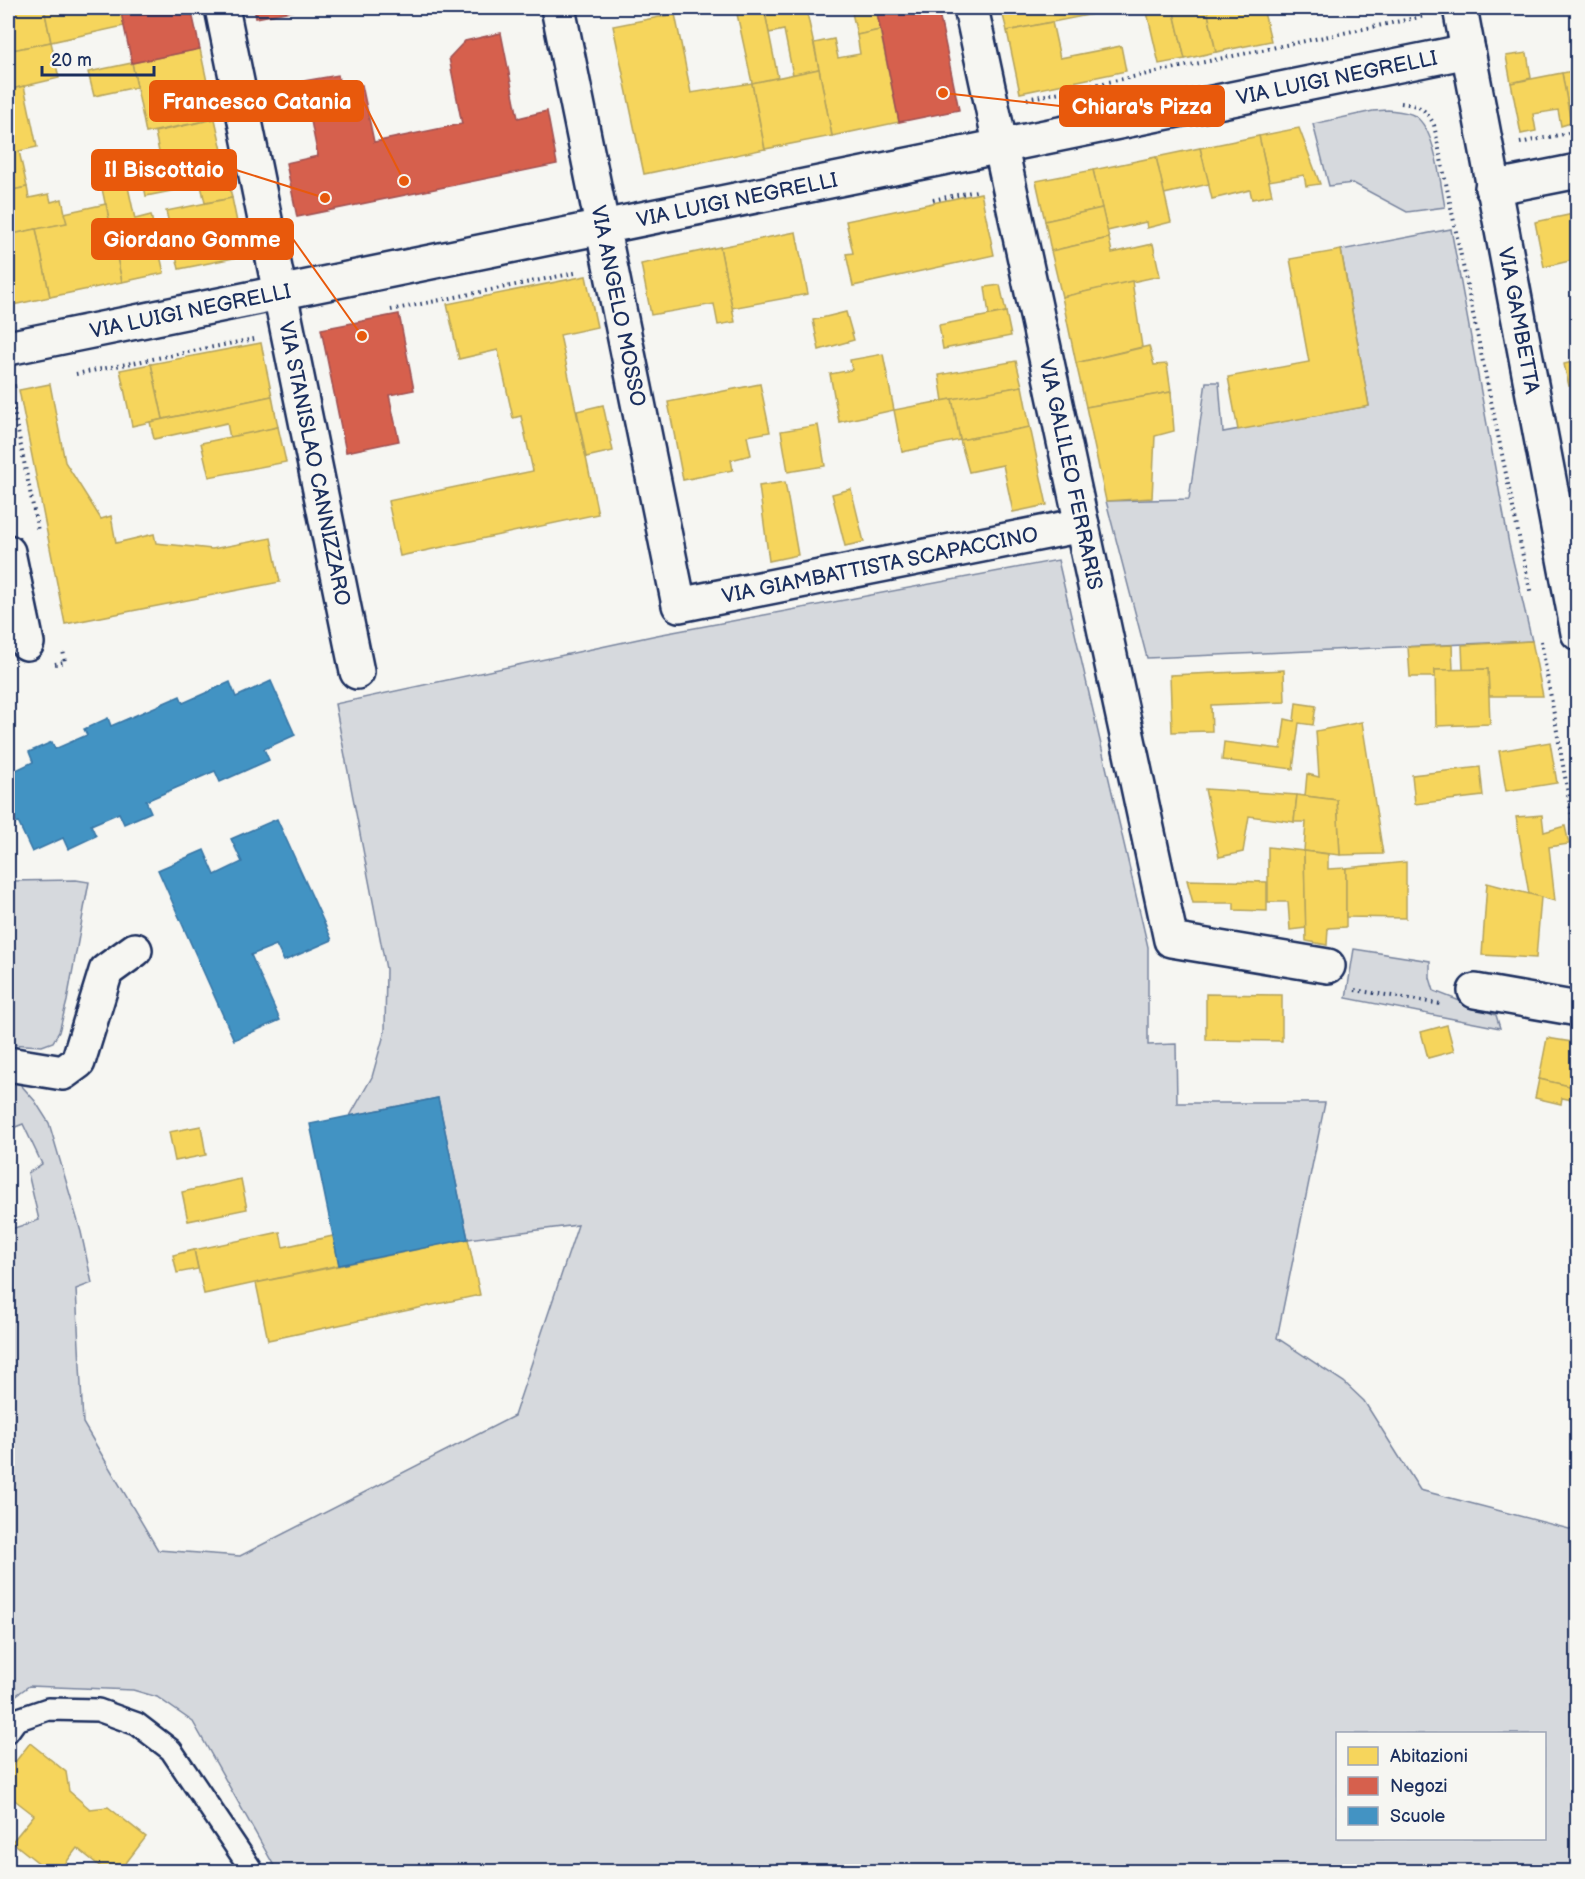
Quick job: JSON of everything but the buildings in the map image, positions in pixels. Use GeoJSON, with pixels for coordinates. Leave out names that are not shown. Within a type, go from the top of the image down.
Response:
{"type":"FeatureCollection","features":[{"type":"Feature","properties":{"kind":"street","name":"VIA STANISLAO CANNIZZARO"},"geometry":{"type":"LineString","coordinates":[[222,8],[357,672]]}},
{"type":"Feature","properties":{"kind":"street","name":"VIA ANGELO MOSSO"},"geometry":{"type":"LineString","coordinates":[[558,8],[679,605]]}},
{"type":"Feature","properties":{"kind":"street","name":"VIA GALILEO FERRARIS"},"geometry":{"type":"LineString","coordinates":[[970,8],[1171,940],[1328,966]]}},
{"type":"Feature","properties":{"kind":"street","name":"VIA GAMBETTA"},"geometry":{"type":"LineString","coordinates":[[1447,11],[1468,51],[1492,188],[1576,620]]}},
{"type":"Feature","properties":{"kind":"street","name":"VIA LUIGI NEGRELLI"},"geometry":{"type":"LineString","coordinates":[[8,348],[1468,51]]}},
{"type":"Feature","properties":{"kind":"street"},"geometry":{"type":"LineString","coordinates":[[1492,188],[1578,171]]}},
{"type":"Feature","properties":{"kind":"street","name":"VIA GIAMBATTISTA SCAPACCINO"},"geometry":{"type":"LineString","coordinates":[[679,605],[1082,525]]}},
{"type":"Feature","properties":{"kind":"street"},"geometry":{"type":"LineString","coordinates":[[8,552],[27,643]]}},
{"type":"Feature","properties":{"kind":"street"},"geometry":{"type":"LineString","coordinates":[[8,1064],[63,1073],[78,1062],[106,972],[135,950]]}},
{"type":"Feature","properties":{"kind":"street"},"geometry":{"type":"LineString","coordinates":[[1475,991],[1578,1008]]}},
{"type":"Feature","properties":{"kind":"lane"},"geometry":{"type":"LineString","coordinates":[[8,1731],[16,1720],[48,1709],[98,1710],[138,1724],[171,1750],[253,1872]]}},
{"type":"Feature","properties":{"kind":"path"},"geometry":{"type":"LineString","coordinates":[[1019,101],[1447,11]]}},
{"type":"Feature","properties":{"kind":"path"},"geometry":{"type":"LineString","coordinates":[[1392,101],[1412,105],[1427,112],[1434,125],[1533,604]]}},
{"type":"Feature","properties":{"kind":"path"},"geometry":{"type":"LineString","coordinates":[[1517,143],[1578,131]]}},
{"type":"Feature","properties":{"kind":"path"},"geometry":{"type":"LineString","coordinates":[[929,200],[981,190]]}},
{"type":"Feature","properties":{"kind":"path"},"geometry":{"type":"LineString","coordinates":[[381,312],[582,272]]}},
{"type":"Feature","properties":{"kind":"path"},"geometry":{"type":"LineString","coordinates":[[66,376],[257,338]]}},
{"type":"Feature","properties":{"kind":"path"},"geometry":{"type":"LineString","coordinates":[[21,385],[9,387],[39,534]]}},
{"type":"Feature","properties":{"kind":"path"},"geometry":{"type":"LineString","coordinates":[[54,665],[65,662],[61,639]]}},
{"type":"Feature","properties":{"kind":"path"},"geometry":{"type":"LineString","coordinates":[[1540,639],[1578,850]]}},
{"type":"Feature","properties":{"kind":"shaded area"},"geometry":{"type":"Polygon","coordinates":[[[1388,110],[1412,114],[1422,123],[1428,133],[1436,158],[1445,207],[1407,212],[1353,183],[1329,186],[1313,124],[1388,110]]]}},
{"type":"Feature","properties":{"kind":"shaded area"},"geometry":{"type":"Polygon","coordinates":[[[1451,229],[1509,544],[1532,641],[1147,658],[1106,501],[1189,499],[1206,382],[1219,382],[1223,432],[1369,406],[1341,250],[1451,229]]]}},
{"type":"Feature","properties":{"kind":"shaded area"},"geometry":{"type":"Polygon","coordinates":[[[1058,560],[1148,947],[1148,1045],[1176,1044],[1177,1103],[1325,1103],[1277,1338],[1344,1382],[1364,1401],[1420,1490],[1577,1531],[1577,1871],[277,1871],[193,1722],[157,1697],[133,1690],[29,1686],[8,1701],[8,1230],[39,1220],[28,1173],[42,1164],[23,1124],[13,1128],[8,1112],[8,1080],[20,1084],[35,1101],[49,1123],[81,1232],[92,1283],[76,1289],[83,1423],[158,1550],[240,1556],[514,1416],[578,1225],[468,1239],[438,1098],[350,1116],[372,1077],[385,1031],[386,969],[335,704],[657,635],[1058,560]]]}},
{"type":"Feature","properties":{"kind":"shaded area"},"geometry":{"type":"Polygon","coordinates":[[[76,880],[89,882],[59,1032],[53,1042],[42,1046],[8,1044],[8,881],[76,880]]]}},
{"type":"Feature","properties":{"kind":"shaded area"},"geometry":{"type":"Polygon","coordinates":[[[1354,949],[1430,961],[1430,978],[1434,991],[1496,1015],[1500,1028],[1346,998],[1354,949]]]}},
{"type":"Feature","properties":{"kind":"place","name":"Chiara's Pizza"},"geometry":{"type":"Point","coordinates":[943,93]}},
{"type":"Feature","properties":{"kind":"place","name":"Francesco Catania"},"geometry":{"type":"Point","coordinates":[404,181]}},
{"type":"Feature","properties":{"kind":"place","name":"Il Biscottaio"},"geometry":{"type":"Point","coordinates":[325,198]}},
{"type":"Feature","properties":{"kind":"place","name":"Giordano Gomme"},"geometry":{"type":"Point","coordinates":[362,336]}}]}
